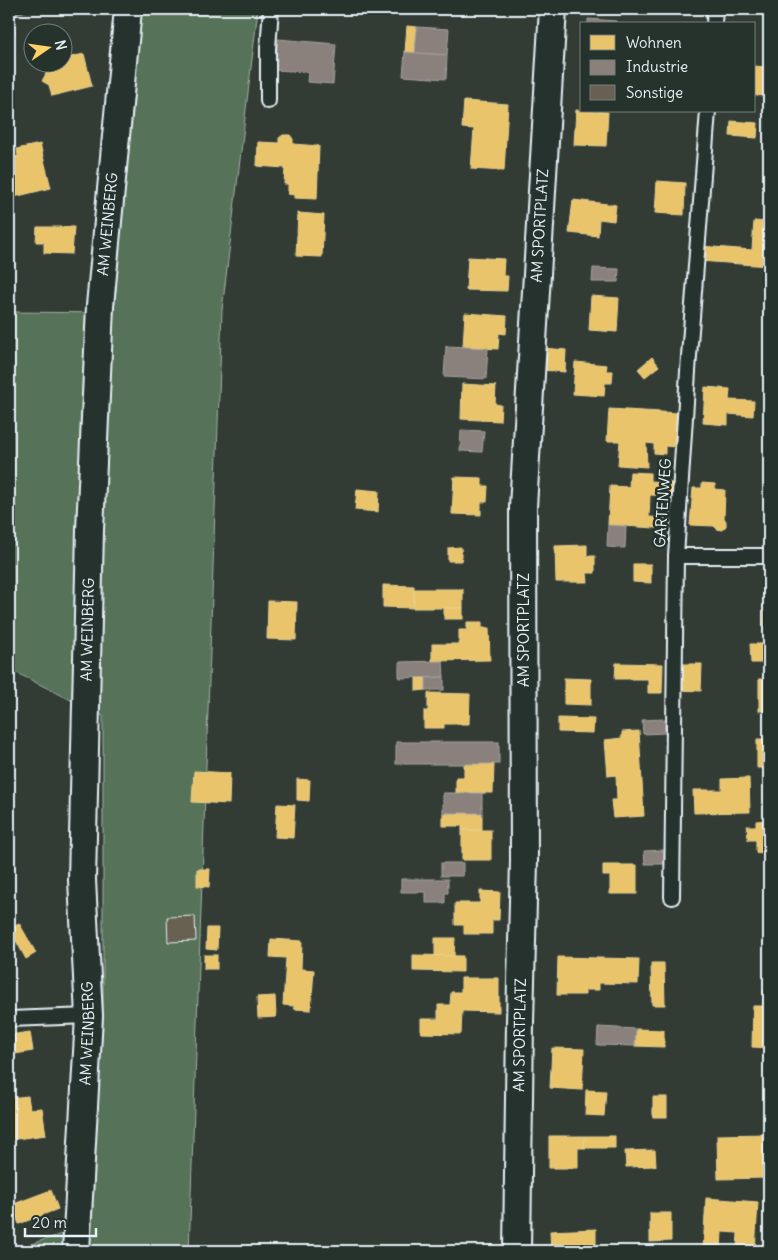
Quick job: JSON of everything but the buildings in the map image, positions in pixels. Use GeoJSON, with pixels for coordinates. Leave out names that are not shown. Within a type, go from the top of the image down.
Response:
{"type":"FeatureCollection","features":[{"type":"Feature","properties":{"kind":"street","name":"AM WEINBERG"},"geometry":{"type":"LineString","coordinates":[[76,1251],[89,1016],[82,880],[90,530],[100,306],[128,9]]}},
{"type":"Feature","properties":{"kind":"street","name":"AM SPORTPLATZ"},"geometry":{"type":"LineString","coordinates":[[517,1251],[524,861],[523,507],[553,9]]}},
{"type":"Feature","properties":{"kind":"lane"},"geometry":{"type":"LineString","coordinates":[[268,101],[268,48],[271,9]]}},
{"type":"Feature","properties":{"kind":"lane"},"geometry":{"type":"LineString","coordinates":[[714,22],[715,9]]}},
{"type":"Feature","properties":{"kind":"lane","name":"GARTENWEG"},"geometry":{"type":"LineString","coordinates":[[672,897],[676,556],[708,112]]}},
{"type":"Feature","properties":{"kind":"lane"},"geometry":{"type":"LineString","coordinates":[[676,556],[769,556]]}},
{"type":"Feature","properties":{"kind":"lane"},"geometry":{"type":"LineString","coordinates":[[9,1019],[89,1016]]}},
{"type":"Feature","properties":{"kind":"green space"},"geometry":{"type":"Polygon","coordinates":[[[141,9],[258,9],[222,310],[189,1251],[9,1251],[90,1225],[103,1016],[103,716],[13,671],[9,673],[9,312],[114,313],[126,156],[141,9]]]}}]}
